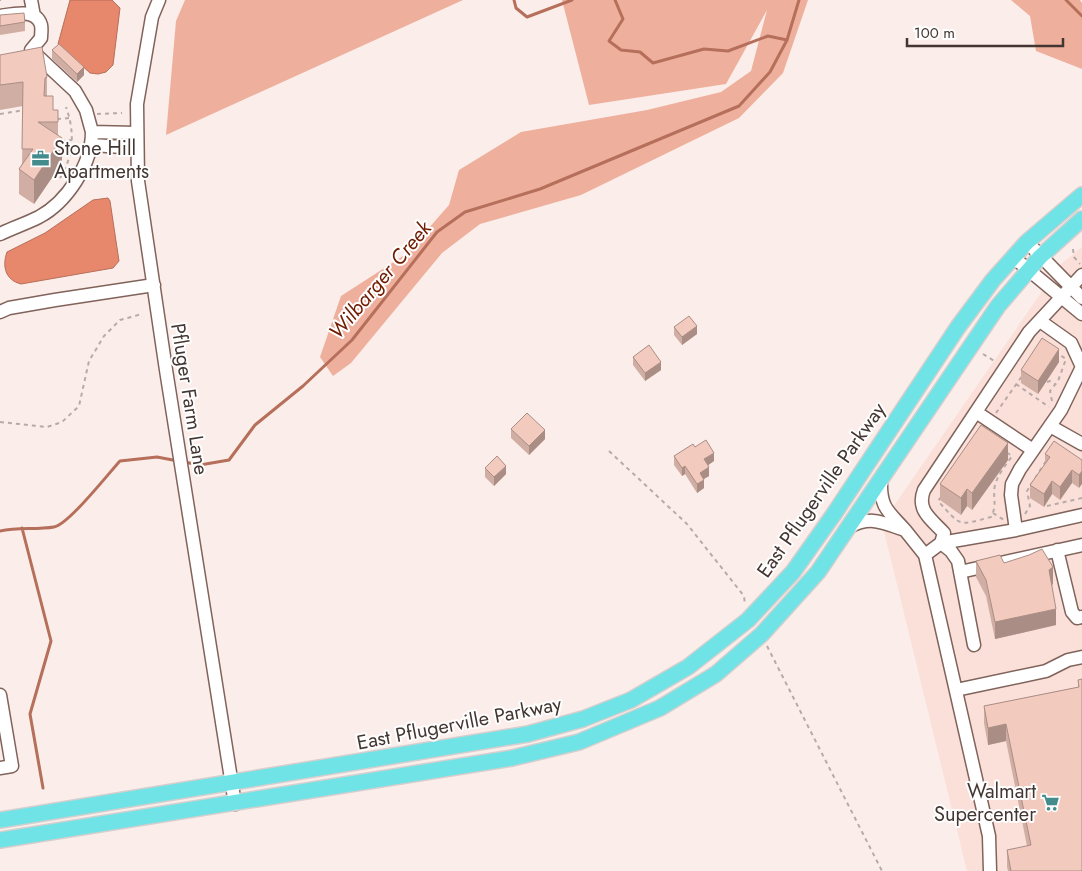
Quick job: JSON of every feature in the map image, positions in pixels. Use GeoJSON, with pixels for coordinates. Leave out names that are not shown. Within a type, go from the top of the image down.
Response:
{"type":"FeatureCollection","features":[{"type":"Feature","properties":{"kind":"main road","name":"East Pflugerville Parkway"},"geometry":{"type":"LineString","coordinates":[[0,820],[509,738],[583,719],[631,700],[688,667],[748,620],[793,572],[834,514],[958,326],[993,280],[1027,242],[1082,194]]}},
{"type":"Feature","properties":{"kind":"main road","name":"East Pflugerville Parkway"},"geometry":{"type":"LineString","coordinates":[[0,840],[235,804],[512,758],[579,742],[660,708],[716,674],[762,634],[818,572],[998,306],[1040,257],[1082,219]]}},
{"type":"Feature","properties":{"kind":"street"},"geometry":{"type":"LineString","coordinates":[[15,52],[31,50],[41,38],[41,24],[34,16],[31,0]]}},
{"type":"Feature","properties":{"kind":"street","name":"Pfluger Farm Lane"},"geometry":{"type":"LineString","coordinates":[[159,0],[152,17],[137,104],[138,180],[166,370],[235,804]]}},
{"type":"Feature","properties":{"kind":"street"},"geometry":{"type":"LineString","coordinates":[[0,16],[23,13],[34,16]]}},
{"type":"Feature","properties":{"kind":"street"},"geometry":{"type":"LineString","coordinates":[[0,234],[39,217],[53,208],[74,184],[88,158],[92,139],[86,110],[74,91],[31,50]]}},
{"type":"Feature","properties":{"kind":"street"},"geometry":{"type":"LineString","coordinates":[[92,139],[136,133]]}},
{"type":"Feature","properties":{"kind":"street"},"geometry":{"type":"LineString","coordinates":[[92,139],[137,148]]}},
{"type":"Feature","properties":{"kind":"street"},"geometry":{"type":"LineString","coordinates":[[1027,242],[1082,298]]}},
{"type":"Feature","properties":{"kind":"street"},"geometry":{"type":"LineString","coordinates":[[1014,257],[1028,271],[1082,314]]}},
{"type":"Feature","properties":{"kind":"street"},"geometry":{"type":"LineString","coordinates":[[941,543],[944,533],[924,511],[920,499],[924,490],[1029,332],[1071,286],[1081,270]]}},
{"type":"Feature","properties":{"kind":"street"},"geometry":{"type":"LineString","coordinates":[[0,312],[10,308],[55,300],[154,285]]}},
{"type":"Feature","properties":{"kind":"street"},"geometry":{"type":"LineString","coordinates":[[1016,530],[1011,495],[1012,484],[1020,469],[1061,410],[1082,365],[1071,343],[1040,321]]}},
{"type":"Feature","properties":{"kind":"street"},"geometry":{"type":"LineString","coordinates":[[976,412],[1033,450]]}},
{"type":"Feature","properties":{"kind":"street"},"geometry":{"type":"LineString","coordinates":[[1050,426],[1082,444]]}},
{"type":"Feature","properties":{"kind":"street"},"geometry":{"type":"LineString","coordinates":[[880,480],[880,495],[884,506],[925,555],[989,836],[990,871]]}},
{"type":"Feature","properties":{"kind":"street"},"geometry":{"type":"LineString","coordinates":[[925,555],[941,543],[1016,530],[1082,515]]}},
{"type":"Feature","properties":{"kind":"street"},"geometry":{"type":"LineString","coordinates":[[849,527],[861,520],[873,520],[906,530]]}},
{"type":"Feature","properties":{"kind":"street"},"geometry":{"type":"LineString","coordinates":[[941,543],[951,551],[958,561],[974,645]]}},
{"type":"Feature","properties":{"kind":"street"},"geometry":{"type":"LineString","coordinates":[[960,572],[1082,545]]}},
{"type":"Feature","properties":{"kind":"street"},"geometry":{"type":"LineString","coordinates":[[1057,550],[1072,612],[1077,618],[1082,617]]}},
{"type":"Feature","properties":{"kind":"street"},"geometry":{"type":"LineString","coordinates":[[748,620],[762,634]]}},
{"type":"Feature","properties":{"kind":"street"},"geometry":{"type":"LineString","coordinates":[[956,690],[1046,671],[1068,660],[1082,657]]}},
{"type":"Feature","properties":{"kind":"street"},"geometry":{"type":"LineString","coordinates":[[0,696],[12,766],[0,768]]}},
{"type":"Feature","properties":{"kind":"path"},"geometry":{"type":"LineString","coordinates":[[60,178],[70,154],[72,140],[72,125],[66,107]]}},
{"type":"Feature","properties":{"kind":"path"},"geometry":{"type":"LineString","coordinates":[[0,114],[32,109]]}},
{"type":"Feature","properties":{"kind":"path"},"geometry":{"type":"LineString","coordinates":[[93,114],[122,113]]}},
{"type":"Feature","properties":{"kind":"path"},"geometry":{"type":"LineString","coordinates":[[53,119],[70,118]]}},
{"type":"Feature","properties":{"kind":"path"},"geometry":{"type":"LineString","coordinates":[[58,141],[72,140]]}},
{"type":"Feature","properties":{"kind":"path"},"geometry":{"type":"LineString","coordinates":[[1073,249],[1074,258],[1081,270]]}},
{"type":"Feature","properties":{"kind":"path"},"geometry":{"type":"LineString","coordinates":[[0,422],[47,427],[62,422],[79,406],[89,361],[104,336],[120,320],[142,314]]}},
{"type":"Feature","properties":{"kind":"path"},"geometry":{"type":"LineString","coordinates":[[1051,349],[1066,359],[1050,392],[1051,401],[1056,404]]}},
{"type":"Feature","properties":{"kind":"path"},"geometry":{"type":"LineString","coordinates":[[983,354],[998,364]]}},
{"type":"Feature","properties":{"kind":"path"},"geometry":{"type":"LineString","coordinates":[[995,415],[1024,372]]}},
{"type":"Feature","properties":{"kind":"path"},"geometry":{"type":"LineString","coordinates":[[1047,382],[1050,381],[1055,384]]}},
{"type":"Feature","properties":{"kind":"path"},"geometry":{"type":"LineString","coordinates":[[1016,384],[1052,409]]}},
{"type":"Feature","properties":{"kind":"path"},"geometry":{"type":"LineString","coordinates":[[609,451],[688,524],[744,596],[748,620]]}},
{"type":"Feature","properties":{"kind":"path"},"geometry":{"type":"LineString","coordinates":[[943,493],[938,501],[956,521],[962,524],[991,517],[996,507],[995,486],[998,476],[1012,456],[1004,451]]}},
{"type":"Feature","properties":{"kind":"path"},"geometry":{"type":"LineString","coordinates":[[1023,516],[1030,506],[1026,491],[1048,459]]}},
{"type":"Feature","properties":{"kind":"path"},"geometry":{"type":"LineString","coordinates":[[1047,506],[1082,498]]}},
{"type":"Feature","properties":{"kind":"path"},"geometry":{"type":"LineString","coordinates":[[993,513],[1006,521]]}},
{"type":"Feature","properties":{"kind":"path"},"geometry":{"type":"LineString","coordinates":[[762,634],[882,871]]}},
{"type":"Feature","properties":{"kind":"shaded area"},"geometry":{"type":"Polygon","coordinates":[[[70,0],[112,0],[120,8],[113,65],[106,72],[90,73],[58,44],[70,0]]]}},
{"type":"Feature","properties":{"kind":"shaded area"},"geometry":{"type":"Polygon","coordinates":[[[185,0],[463,0],[166,135],[176,21],[185,0]]]}},
{"type":"Feature","properties":{"kind":"shaded area"},"geometry":{"type":"Polygon","coordinates":[[[562,0],[808,0],[783,73],[739,118],[581,195],[480,224],[442,253],[351,363],[333,376],[320,357],[341,296],[406,254],[449,205],[459,170],[521,132],[647,110],[721,92],[751,71],[767,10],[726,84],[589,105],[562,0]]]}},
{"type":"Feature","properties":{"kind":"shaded area"},"geometry":{"type":"Polygon","coordinates":[[[1011,0],[1080,0],[1082,3],[1082,69],[1036,51],[1030,16],[1011,0]]]}},
{"type":"Feature","properties":{"kind":"shaded area"},"geometry":{"type":"Polygon","coordinates":[[[108,198],[119,261],[113,268],[21,284],[8,276],[5,267],[7,252],[45,233],[93,200],[108,198]]]}},
{"type":"Feature","properties":{"kind":"shaded area"},"geometry":{"type":"Polygon","coordinates":[[[1082,247],[1082,871],[967,871],[882,523],[1061,264],[1082,247]]]}},
{"type":"Feature","properties":{"kind":"building"},"geometry":{"type":"Polygon","coordinates":[[[24,13],[25,22],[0,26],[0,15],[24,13]]]}},
{"type":"Feature","properties":{"kind":"building"},"geometry":{"type":"Polygon","coordinates":[[[59,44],[84,67],[77,74],[52,50],[59,44]]]}},
{"type":"Feature","properties":{"kind":"building"},"geometry":{"type":"Polygon","coordinates":[[[42,47],[47,77],[45,78],[44,96],[53,96],[53,110],[58,110],[58,122],[38,122],[62,138],[34,180],[19,169],[33,149],[22,149],[23,82],[0,85],[0,55],[42,47]]]}},
{"type":"Feature","properties":{"kind":"building"},"geometry":{"type":"Polygon","coordinates":[[[689,316],[697,326],[682,337],[674,327],[689,316]]]}},
{"type":"Feature","properties":{"kind":"building"},"geometry":{"type":"Polygon","coordinates":[[[1042,338],[1059,349],[1038,381],[1021,370],[1042,338]]]}},
{"type":"Feature","properties":{"kind":"building"},"geometry":{"type":"Polygon","coordinates":[[[649,345],[661,362],[645,373],[633,357],[649,345]]]}},
{"type":"Feature","properties":{"kind":"building"},"geometry":{"type":"Polygon","coordinates":[[[527,413],[545,430],[529,446],[511,429],[527,413]]]}},
{"type":"Feature","properties":{"kind":"building"},"geometry":{"type":"Polygon","coordinates":[[[981,425],[1008,443],[972,493],[967,489],[961,498],[940,484],[981,425]]]}},
{"type":"Feature","properties":{"kind":"building"},"geometry":{"type":"Polygon","coordinates":[[[706,440],[714,453],[704,459],[709,467],[700,473],[704,480],[697,484],[685,466],[682,468],[674,456],[693,444],[695,447],[706,440]]]}},
{"type":"Feature","properties":{"kind":"building"},"geometry":{"type":"Polygon","coordinates":[[[1054,441],[1082,460],[1082,471],[1079,475],[1072,470],[1060,487],[1052,481],[1044,494],[1030,485],[1050,457],[1045,454],[1054,441]]]}},
{"type":"Feature","properties":{"kind":"building"},"geometry":{"type":"Polygon","coordinates":[[[497,456],[506,466],[494,477],[485,468],[497,456]]]}},
{"type":"Feature","properties":{"kind":"building"},"geometry":{"type":"Polygon","coordinates":[[[1042,549],[1053,567],[1049,570],[1056,609],[995,622],[986,580],[976,561],[1000,555],[1004,563],[1042,549]]]}},
{"type":"Feature","properties":{"kind":"building","name":"Walmart Supercenter"},"geometry":{"type":"Polygon","coordinates":[[[1082,679],[1082,871],[1011,871],[1007,850],[1031,845],[1006,724],[988,728],[984,706],[1079,687],[1078,680],[1082,679]]]}},
{"type":"Feature","properties":{"kind":"waterway"},"geometry":{"type":"LineString","coordinates":[[514,0],[516,8],[527,17],[572,0]]}},
{"type":"Feature","properties":{"kind":"waterway"},"geometry":{"type":"LineString","coordinates":[[615,0],[623,19],[609,41],[621,50],[640,52],[653,63],[704,49],[728,51],[768,36],[787,40]]}},
{"type":"Feature","properties":{"kind":"waterway","name":"Wilbarger Creek"},"geometry":{"type":"LineString","coordinates":[[184,462],[200,465],[229,460],[255,425],[303,386],[352,340],[437,232],[465,212],[540,189],[739,106],[770,72],[787,40],[799,0]]}},
{"type":"Feature","properties":{"kind":"waterway","name":"Wilbarger Creek"},"geometry":{"type":"LineString","coordinates":[[1066,0],[1082,16]]}},
{"type":"Feature","properties":{"kind":"waterway","name":"Wilbarger Creek"},"geometry":{"type":"LineString","coordinates":[[0,531],[47,528],[60,524],[78,509],[120,461],[157,457],[178,461]]}},
{"type":"Feature","properties":{"kind":"waterway"},"geometry":{"type":"LineString","coordinates":[[22,528],[51,641],[30,714],[43,788]]}},
{"type":"Feature","properties":{"kind":"place","name":"Stone Hill Apartments"},"geometry":{"type":"Point","coordinates":[40,159]}},
{"type":"Feature","properties":{"kind":"place","name":"Walmart Supercenter"},"geometry":{"type":"Point","coordinates":[1050,803]}}]}
